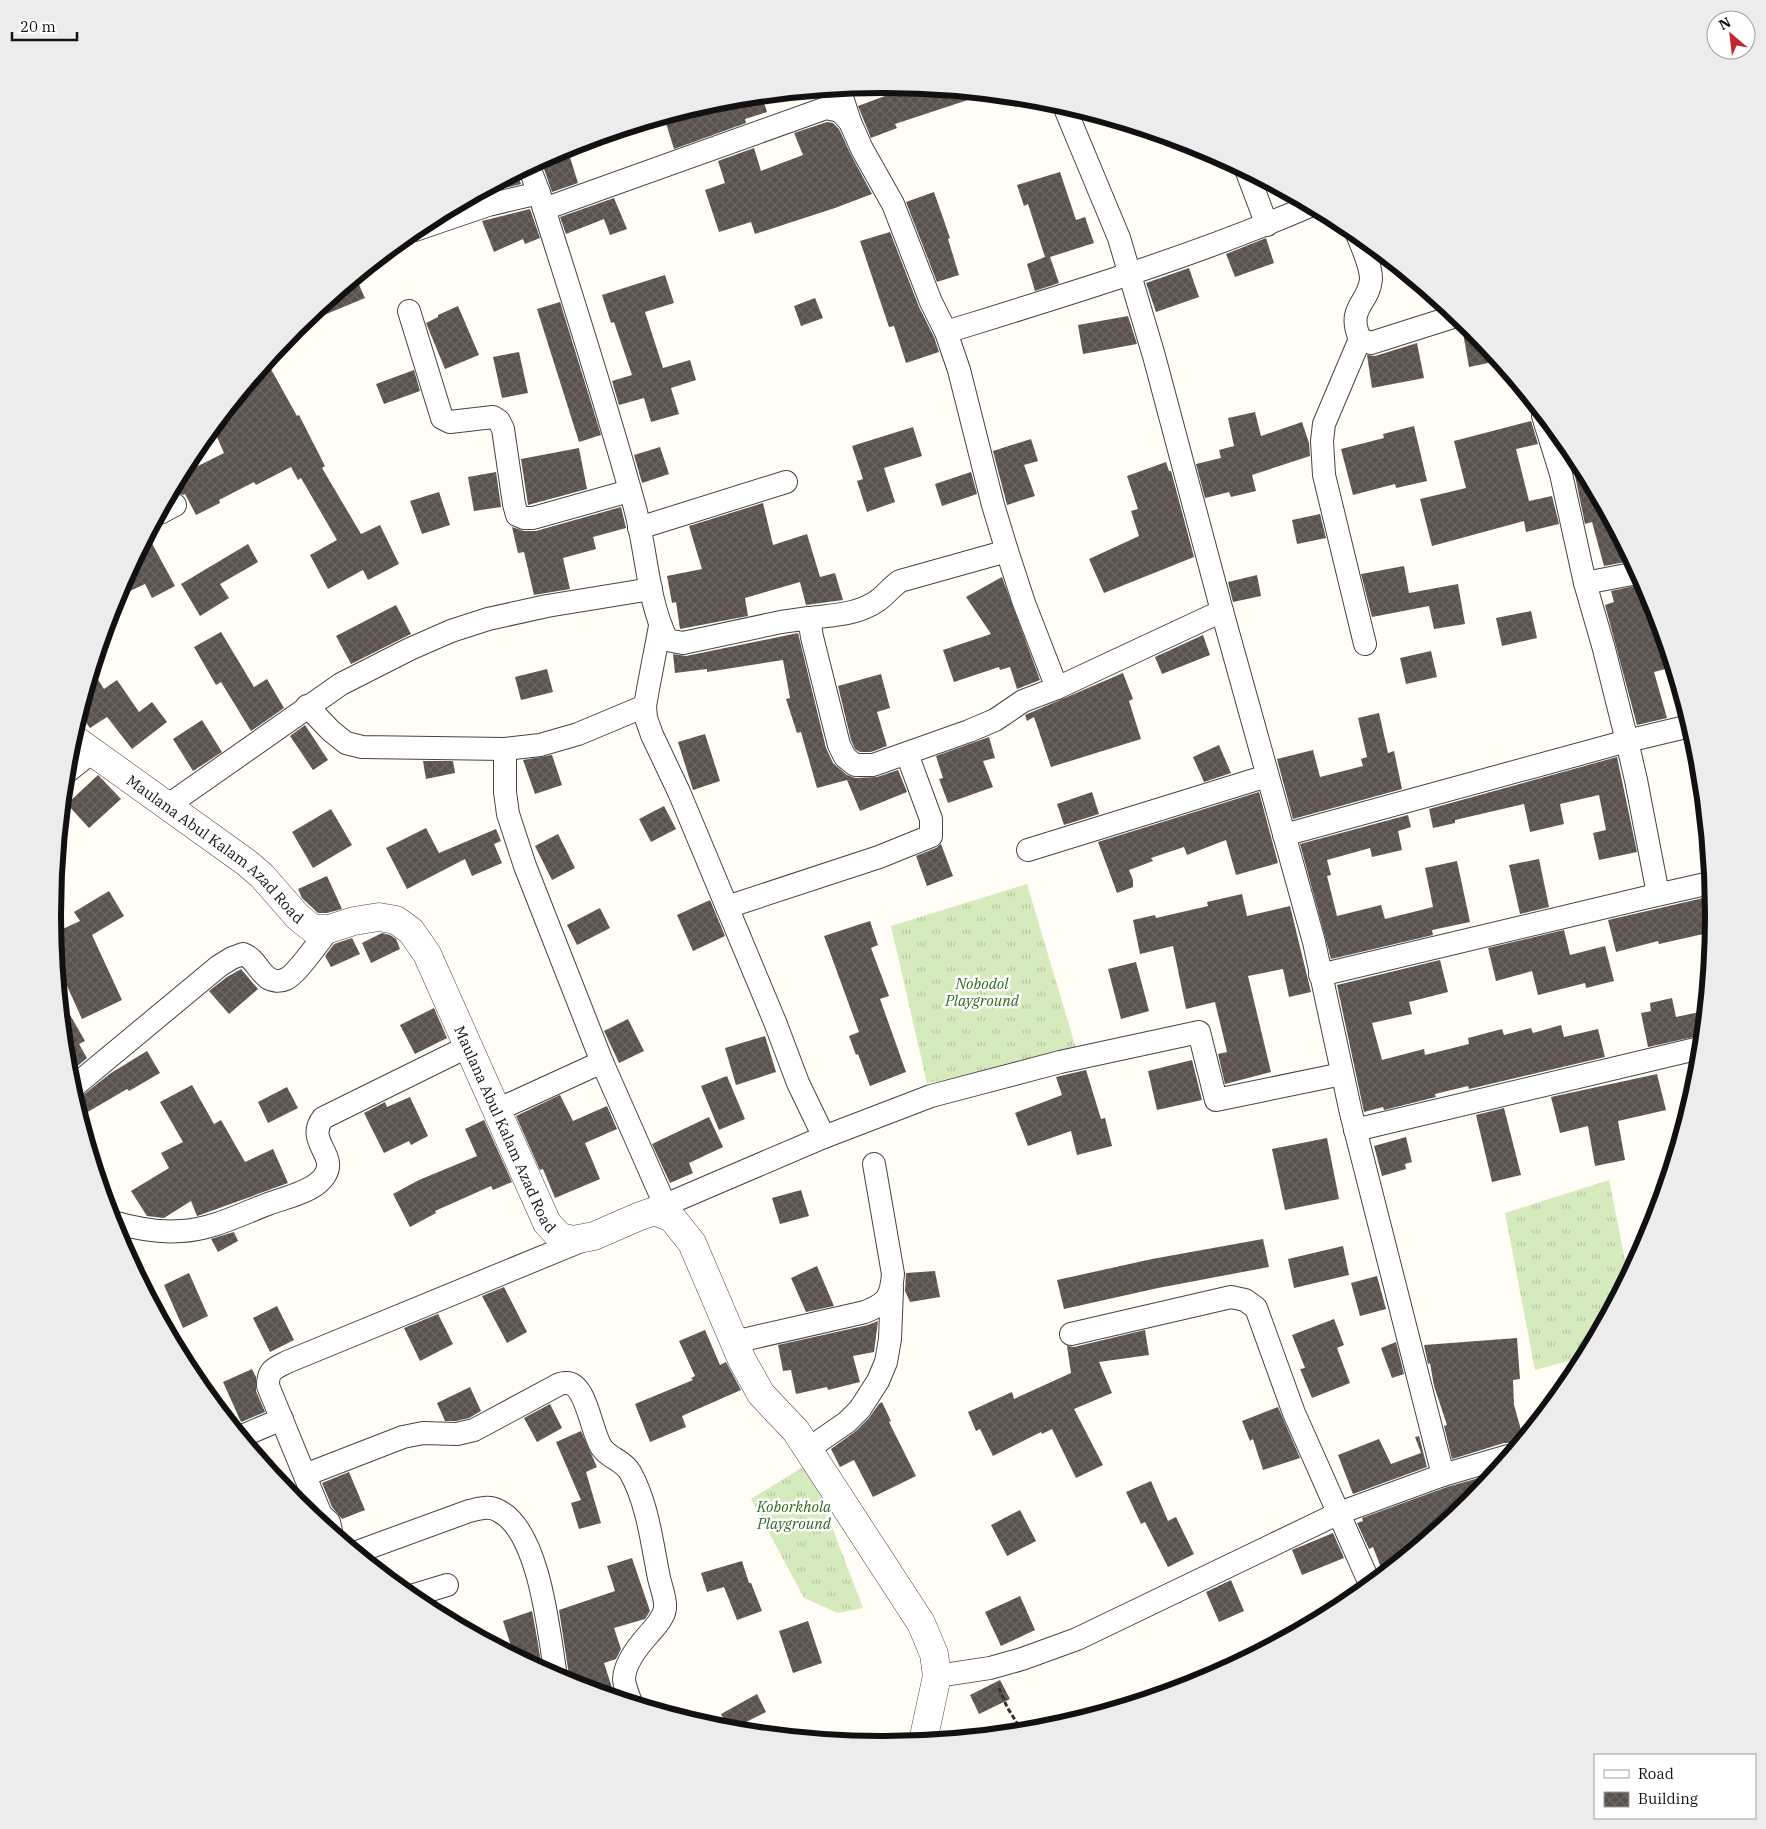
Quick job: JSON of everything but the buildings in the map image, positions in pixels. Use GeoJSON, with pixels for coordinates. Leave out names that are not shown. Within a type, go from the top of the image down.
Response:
{"type":"FeatureCollection","features":[{"type":"Feature","properties":{"kind":"street"},"geometry":{"type":"LineString","coordinates":[[841,95],[850,122],[862,149],[893,204],[960,370],[993,504],[1007,551],[1024,603],[1057,688]]}},
{"type":"Feature","properties":{"kind":"street"},"geometry":{"type":"LineString","coordinates":[[444,220],[488,205],[541,201],[826,108],[840,111],[850,122]]}},
{"type":"Feature","properties":{"kind":"street"},"geometry":{"type":"LineString","coordinates":[[1068,115],[1119,238],[1154,356],[1267,776],[1314,942],[1355,1130],[1443,1475]]}},
{"type":"Feature","properties":{"kind":"street"},"geometry":{"type":"LineString","coordinates":[[531,172],[601,391],[630,491],[660,626],[668,640],[683,643],[781,622],[852,613],[878,601],[900,581],[1007,551]]}},
{"type":"Feature","properties":{"kind":"street"},"geometry":{"type":"LineString","coordinates":[[1250,179],[1267,225]]}},
{"type":"Feature","properties":{"kind":"street"},"geometry":{"type":"LineString","coordinates":[[946,332],[1131,274],[1267,225],[1304,209]]}},
{"type":"Feature","properties":{"kind":"street"},"geometry":{"type":"LineString","coordinates":[[1361,247],[1371,279],[1368,292],[1359,306],[1356,318],[1356,329],[1360,339],[1324,424],[1322,441],[1324,475],[1365,644]]}},
{"type":"Feature","properties":{"kind":"street"},"geometry":{"type":"LineString","coordinates":[[409,311],[442,418],[450,422],[493,417],[499,422],[503,430],[517,515],[524,518],[533,518],[630,491]]}},
{"type":"Feature","properties":{"kind":"street"},"geometry":{"type":"LineString","coordinates":[[1360,339],[1371,343],[1448,318]]}},
{"type":"Feature","properties":{"kind":"street"},"geometry":{"type":"LineString","coordinates":[[1553,440],[1585,583],[1627,741],[1658,894]]}},
{"type":"Feature","properties":{"kind":"street"},"geometry":{"type":"LineString","coordinates":[[639,528],[786,482]]}},
{"type":"Feature","properties":{"kind":"street"},"geometry":{"type":"LineString","coordinates":[[1585,583],[1631,574]]}},
{"type":"Feature","properties":{"kind":"street"},"geometry":{"type":"LineString","coordinates":[[167,806],[307,706],[341,684],[410,649],[451,631],[488,619],[547,606],[651,589]]}},
{"type":"Feature","properties":{"kind":"street"},"geometry":{"type":"LineString","coordinates":[[809,618],[839,745],[846,757],[855,765],[873,765],[995,720],[1023,701],[1057,688],[1222,611]]}},
{"type":"Feature","properties":{"kind":"street"},"geometry":{"type":"LineString","coordinates":[[660,626],[645,706],[646,718],[775,1022],[798,1083],[824,1137]]}},
{"type":"Feature","properties":{"kind":"street"},"geometry":{"type":"LineString","coordinates":[[307,706],[331,731],[346,743],[362,747],[505,748],[540,745],[560,740],[645,706]]}},
{"type":"Feature","properties":{"kind":"street"},"geometry":{"type":"LineString","coordinates":[[1284,835],[1627,741],[1683,728]]}},
{"type":"Feature","properties":{"kind":"street","name":"Maulana Abul Kalam Azad Road"},"geometry":{"type":"LineString","coordinates":[[82,745],[247,863],[262,876],[298,917],[313,929],[329,929],[354,921],[379,917],[396,920],[411,931],[427,954],[547,1223],[560,1236],[573,1240],[594,1236],[660,1208]]}},
{"type":"Feature","properties":{"kind":"street"},"geometry":{"type":"LineString","coordinates":[[505,748],[504,775],[508,814],[526,866],[660,1208],[672,1218],[692,1244],[742,1360],[761,1394],[796,1431],[808,1448],[920,1623],[934,1654],[937,1676],[924,1734]]}},
{"type":"Feature","properties":{"kind":"street"},"geometry":{"type":"LineString","coordinates":[[727,907],[879,857],[931,836],[931,819],[907,754]]}},
{"type":"Feature","properties":{"kind":"street"},"geometry":{"type":"LineString","coordinates":[[1028,850],[1267,776]]}},
{"type":"Feature","properties":{"kind":"street"},"geometry":{"type":"LineString","coordinates":[[1320,975],[1704,884]]}},
{"type":"Feature","properties":{"kind":"street"},"geometry":{"type":"LineString","coordinates":[[79,1082],[219,966],[232,958],[243,954],[251,957],[267,977],[276,981],[287,979],[329,929]]}},
{"type":"Feature","properties":{"kind":"street"},"geometry":{"type":"LineString","coordinates":[[660,1208],[824,1137],[932,1096],[1060,1062],[1199,1032],[1216,1100],[1342,1074]]}},
{"type":"Feature","properties":{"kind":"street"},"geometry":{"type":"LineString","coordinates":[[122,1225],[134,1228],[180,1232],[213,1225],[302,1192],[318,1183],[326,1174],[328,1165],[317,1135],[317,1126],[323,1118],[469,1046]]}},
{"type":"Feature","properties":{"kind":"street"},"geometry":{"type":"LineString","coordinates":[[1355,1130],[1693,1050]]}},
{"type":"Feature","properties":{"kind":"street"},"geometry":{"type":"LineString","coordinates":[[497,1110],[602,1062]]}},
{"type":"Feature","properties":{"kind":"street"},"geometry":{"type":"LineString","coordinates":[[808,1448],[847,1422],[860,1408],[878,1381],[886,1362],[890,1339],[893,1274],[874,1164]]}},
{"type":"Feature","properties":{"kind":"street"},"geometry":{"type":"LineString","coordinates":[[318,1511],[268,1386],[268,1377],[272,1370],[287,1362],[594,1236]]}},
{"type":"Feature","properties":{"kind":"street"},"geometry":{"type":"LineString","coordinates":[[734,1342],[865,1312],[878,1307],[888,1299],[892,1288]]}},
{"type":"Feature","properties":{"kind":"street"},"geometry":{"type":"LineString","coordinates":[[1071,1334],[1216,1299],[1231,1297],[1245,1300],[1256,1308],[1294,1413],[1367,1578]]}},
{"type":"Feature","properties":{"kind":"street"},"geometry":{"type":"LineString","coordinates":[[304,1475],[403,1436],[422,1433],[457,1434],[474,1430],[554,1387],[565,1383],[574,1384],[581,1392],[601,1448],[611,1457],[622,1462],[630,1472],[649,1531],[663,1596],[665,1608],[658,1624],[646,1637],[627,1665],[624,1679],[629,1696]]}},
{"type":"Feature","properties":{"kind":"street"},"geometry":{"type":"LineString","coordinates":[[247,1434],[282,1419]]}},
{"type":"Feature","properties":{"kind":"street"},"geometry":{"type":"LineString","coordinates":[[937,1676],[990,1668],[1022,1659],[1077,1639],[1339,1513],[1443,1475],[1498,1459]]}},
{"type":"Feature","properties":{"kind":"street"},"geometry":{"type":"LineString","coordinates":[[363,1550],[469,1511],[485,1507],[498,1510],[515,1524],[527,1542],[535,1564],[554,1667]]}},
{"type":"Feature","properties":{"kind":"street"},"geometry":{"type":"LineString","coordinates":[[420,1593],[447,1585]]}},
{"type":"Feature","properties":{"kind":"path"},"geometry":{"type":"LineString","coordinates":[[990,1668],[1007,1707],[1018,1724]]}},
{"type":"Feature","properties":{"kind":"green space","name":"Nobodol Playground"},"geometry":{"type":"Polygon","coordinates":[[[1027,884],[1078,1055],[927,1083],[891,926],[1027,884]]]}},
{"type":"Feature","properties":{"kind":"green space"},"geometry":{"type":"Polygon","coordinates":[[[1609,1180],[1626,1265],[1595,1325],[1573,1360],[1535,1370],[1505,1213],[1609,1180]]]}},
{"type":"Feature","properties":{"kind":"green space","name":"Koborkhola Playground"},"geometry":{"type":"Polygon","coordinates":[[[808,1464],[863,1608],[838,1613],[804,1598],[751,1499],[808,1464]]]}}]}
